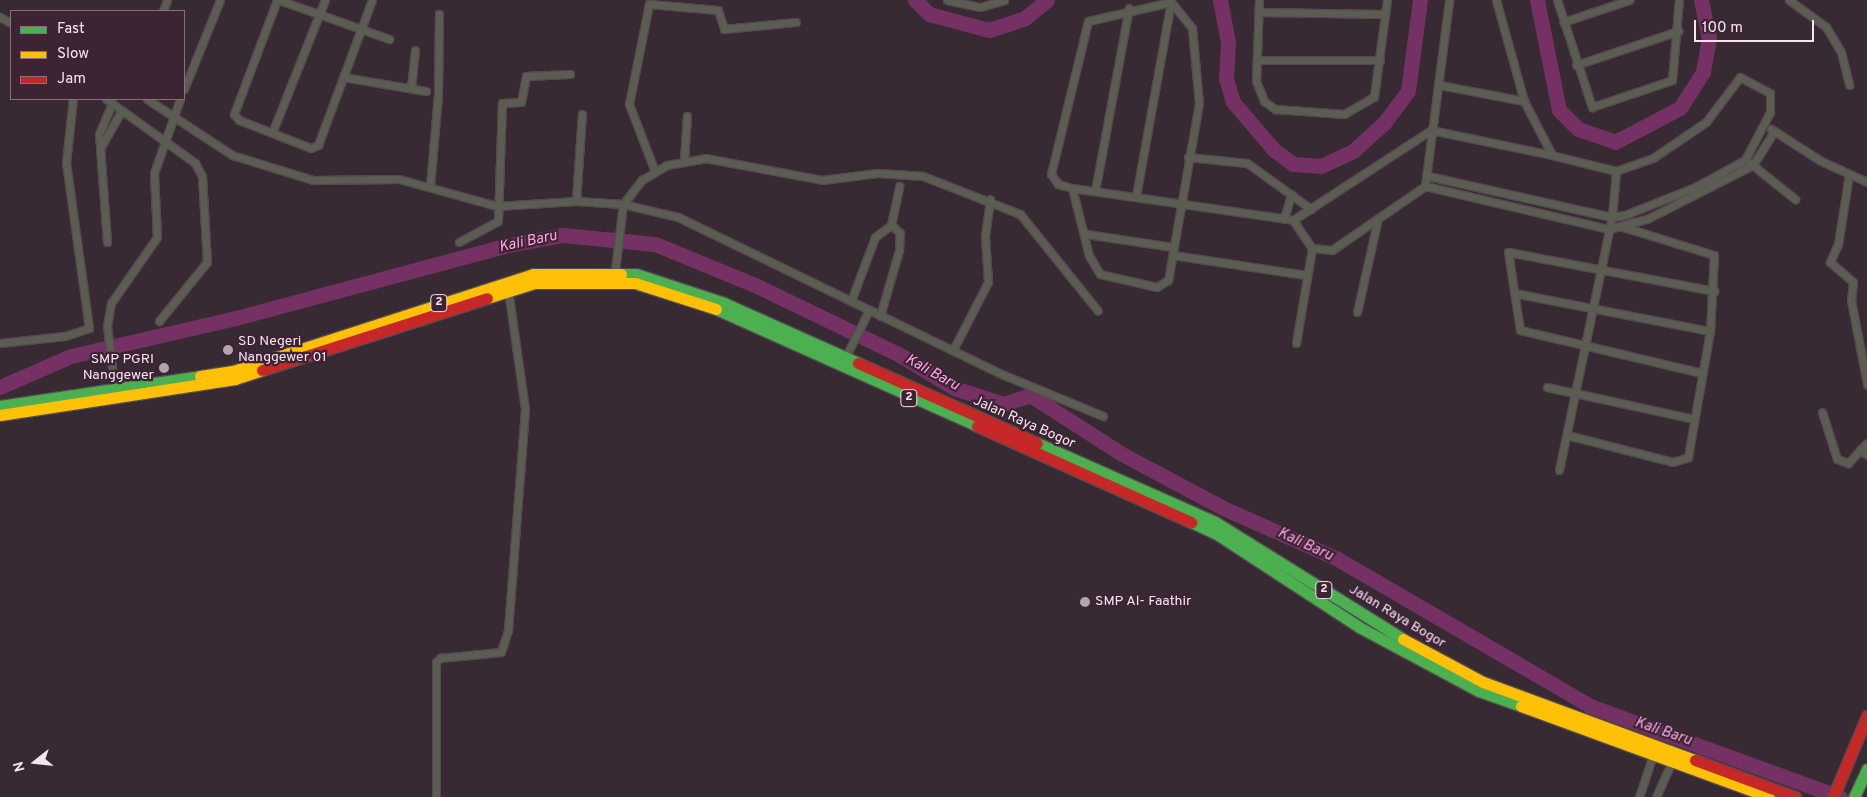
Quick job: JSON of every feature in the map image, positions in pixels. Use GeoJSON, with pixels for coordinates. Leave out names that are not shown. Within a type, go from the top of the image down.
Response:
{"type":"FeatureCollection","features":[{"type":"Feature","properties":{"kind":"main road","name":"Jalan Raya Bogor"},"geometry":{"type":"LineString","coordinates":[[0,406],[114,389],[235,379],[506,286],[533,274],[615,270],[662,279],[1215,522],[1276,557],[1364,618],[1483,682],[1616,737],[1653,755],[1769,797]]}},
{"type":"Feature","properties":{"kind":"main road","name":"Jalan Raya Bogor"},"geometry":{"type":"LineString","coordinates":[[506,286],[544,282],[608,280],[661,289],[721,311],[1215,533],[1359,627],[1479,691],[1795,797]]}},
{"type":"Feature","properties":{"kind":"main road","name":"Jalan Raya Bogor"},"geometry":{"type":"LineString","coordinates":[[0,416],[114,389]]}},
{"type":"Feature","properties":{"kind":"main road"},"geometry":{"type":"LineString","coordinates":[[1832,797],[1867,716]]}},
{"type":"Feature","properties":{"kind":"main road"},"geometry":{"type":"LineString","coordinates":[[1854,797],[1867,769]]}},
{"type":"Feature","properties":{"kind":"street"},"geometry":{"type":"LineString","coordinates":[[185,87],[220,0]]}},
{"type":"Feature","properties":{"kind":"street"},"geometry":{"type":"LineString","coordinates":[[372,0],[360,30],[343,77],[315,148],[239,120],[234,114],[278,0],[360,30],[389,39]]}},
{"type":"Feature","properties":{"kind":"street"},"geometry":{"type":"LineString","coordinates":[[272,133],[325,0]]}},
{"type":"Feature","properties":{"kind":"street"},"geometry":{"type":"LineString","coordinates":[[947,0],[974,3],[1004,0]]}},
{"type":"Feature","properties":{"kind":"street"},"geometry":{"type":"LineString","coordinates":[[1259,0],[1259,92],[1271,107],[1344,114],[1374,97],[1387,0]]}},
{"type":"Feature","properties":{"kind":"street"},"geometry":{"type":"LineString","coordinates":[[1312,248],[1332,250],[1426,186],[1431,130],[1440,85],[1450,0]]}},
{"type":"Feature","properties":{"kind":"street"},"geometry":{"type":"LineString","coordinates":[[1496,0],[1524,101],[1552,155]]}},
{"type":"Feature","properties":{"kind":"street"},"geometry":{"type":"LineString","coordinates":[[1557,0],[1589,104],[1598,107],[1672,80],[1678,31],[1679,0]]}},
{"type":"Feature","properties":{"kind":"street"},"geometry":{"type":"LineString","coordinates":[[1563,22],[1629,0]]}},
{"type":"Feature","properties":{"kind":"street"},"geometry":{"type":"LineString","coordinates":[[1789,0],[1826,27],[1841,52],[1849,85]]}},
{"type":"Feature","properties":{"kind":"street"},"geometry":{"type":"LineString","coordinates":[[654,169],[630,104],[647,7],[666,2],[718,10],[724,29],[796,22]]}},
{"type":"Feature","properties":{"kind":"street"},"geometry":{"type":"LineString","coordinates":[[1175,2],[1129,8],[1096,16],[1083,29],[1051,174],[1058,184],[1072,188],[1179,201],[1293,220],[1431,130],[1552,155],[1616,171],[1653,158],[1706,122],[1740,77],[1770,94],[1773,103],[1746,160],[1687,191],[1612,217],[1428,176]]}},
{"type":"Feature","properties":{"kind":"street"},"geometry":{"type":"LineString","coordinates":[[1072,188],[1086,234],[1093,267],[1124,282],[1165,286],[1173,251],[1179,201],[1199,104],[1198,71],[1192,28],[1175,2]]}},
{"type":"Feature","properties":{"kind":"street"},"geometry":{"type":"LineString","coordinates":[[1136,196],[1175,2]]}},
{"type":"Feature","properties":{"kind":"street"},"geometry":{"type":"LineString","coordinates":[[1094,191],[1129,8]]}},
{"type":"Feature","properties":{"kind":"street"},"geometry":{"type":"LineString","coordinates":[[1259,12],[1385,14]]}},
{"type":"Feature","properties":{"kind":"street"},"geometry":{"type":"LineString","coordinates":[[430,186],[438,89],[439,14]]}},
{"type":"Feature","properties":{"kind":"street"},"geometry":{"type":"LineString","coordinates":[[1576,65],[1678,31]]}},
{"type":"Feature","properties":{"kind":"street"},"geometry":{"type":"LineString","coordinates":[[411,88],[415,50]]}},
{"type":"Feature","properties":{"kind":"street"},"geometry":{"type":"LineString","coordinates":[[1258,60],[1380,60]]}},
{"type":"Feature","properties":{"kind":"street"},"geometry":{"type":"LineString","coordinates":[[460,242],[497,222],[502,103],[521,102],[526,76],[570,74]]}},
{"type":"Feature","properties":{"kind":"street"},"geometry":{"type":"LineString","coordinates":[[343,77],[426,92]]}},
{"type":"Feature","properties":{"kind":"street"},"geometry":{"type":"LineString","coordinates":[[1440,85],[1524,101]]}},
{"type":"Feature","properties":{"kind":"street"},"geometry":{"type":"LineString","coordinates":[[0,343],[65,336],[89,328],[66,163],[73,100]]}},
{"type":"Feature","properties":{"kind":"street"},"geometry":{"type":"LineString","coordinates":[[148,100],[232,155],[263,167],[313,180],[385,178],[430,186],[497,206],[576,201],[623,204],[678,217],[880,316],[954,348],[1004,375],[1103,416]]}},
{"type":"Feature","properties":{"kind":"street"},"geometry":{"type":"LineString","coordinates":[[114,389],[107,326],[114,295],[157,237],[154,173],[163,142],[180,100]]}},
{"type":"Feature","properties":{"kind":"street"},"geometry":{"type":"LineString","coordinates":[[107,242],[100,129],[109,101],[163,142],[195,163],[202,176],[207,262],[159,321]]}},
{"type":"Feature","properties":{"kind":"street"},"geometry":{"type":"LineString","coordinates":[[102,145],[122,110]]}},
{"type":"Feature","properties":{"kind":"street"},"geometry":{"type":"LineString","coordinates":[[576,201],[582,114]]}},
{"type":"Feature","properties":{"kind":"street"},"geometry":{"type":"LineString","coordinates":[[684,160],[687,116]]}},
{"type":"Feature","properties":{"kind":"street"},"geometry":{"type":"LineString","coordinates":[[1765,123],[1774,132],[1867,182]]}},
{"type":"Feature","properties":{"kind":"street"},"geometry":{"type":"LineString","coordinates":[[1426,186],[1609,229],[1647,219],[1753,165],[1774,132]]}},
{"type":"Feature","properties":{"kind":"street"},"geometry":{"type":"LineString","coordinates":[[1188,157],[1247,163],[1311,209]]}},
{"type":"Feature","properties":{"kind":"street"},"geometry":{"type":"LineString","coordinates":[[615,270],[617,239],[623,204],[654,169],[684,160],[705,158],[822,180],[878,173],[923,176],[990,199],[1026,220],[1098,311]]}},
{"type":"Feature","properties":{"kind":"street"},"geometry":{"type":"LineString","coordinates":[[1746,160],[1795,198]]}},
{"type":"Feature","properties":{"kind":"street"},"geometry":{"type":"LineString","coordinates":[[1559,470],[1603,268],[1612,217],[1616,171]]}},
{"type":"Feature","properties":{"kind":"street"},"geometry":{"type":"LineString","coordinates":[[1849,174],[1838,244],[1830,260],[1853,282],[1851,300],[1867,384]]}},
{"type":"Feature","properties":{"kind":"street"},"geometry":{"type":"LineString","coordinates":[[851,301],[875,237],[892,225],[899,186]]}},
{"type":"Feature","properties":{"kind":"street"},"geometry":{"type":"LineString","coordinates":[[1284,219],[1291,194]]}},
{"type":"Feature","properties":{"kind":"street"},"geometry":{"type":"LineString","coordinates":[[954,348],[988,282],[985,236],[990,199]]}},
{"type":"Feature","properties":{"kind":"street"},"geometry":{"type":"LineString","coordinates":[[1357,312],[1378,218]]}},
{"type":"Feature","properties":{"kind":"street"},"geometry":{"type":"LineString","coordinates":[[1647,219],[1649,234]]}},
{"type":"Feature","properties":{"kind":"street"},"geometry":{"type":"LineString","coordinates":[[1293,220],[1312,248],[1296,343]]}},
{"type":"Feature","properties":{"kind":"street"},"geometry":{"type":"LineString","coordinates":[[880,316],[900,233],[892,225]]}},
{"type":"Feature","properties":{"kind":"street"},"geometry":{"type":"LineString","coordinates":[[1567,435],[1674,462],[1688,457],[1710,331],[1714,291],[1713,253],[1620,226]]}},
{"type":"Feature","properties":{"kind":"street"},"geometry":{"type":"LineString","coordinates":[[1086,234],[1306,275]]}},
{"type":"Feature","properties":{"kind":"street"},"geometry":{"type":"LineString","coordinates":[[1702,373],[1520,330],[1510,250],[1714,291]]}},
{"type":"Feature","properties":{"kind":"street"},"geometry":{"type":"LineString","coordinates":[[436,797],[436,662],[440,658],[501,652],[508,630],[525,409],[506,286]]}},
{"type":"Feature","properties":{"kind":"street"},"geometry":{"type":"LineString","coordinates":[[1514,293],[1710,331]]}},
{"type":"Feature","properties":{"kind":"street"},"geometry":{"type":"LineString","coordinates":[[845,358],[869,310]]}},
{"type":"Feature","properties":{"kind":"street"},"geometry":{"type":"LineString","coordinates":[[1546,387],[1694,420]]}},
{"type":"Feature","properties":{"kind":"street"},"geometry":{"type":"LineString","coordinates":[[1822,412],[1837,459],[1848,462],[1864,452],[1867,443]]}},
{"type":"Feature","properties":{"kind":"street"},"geometry":{"type":"LineString","coordinates":[[1639,797],[1653,755]]}},
{"type":"Feature","properties":{"kind":"street"},"geometry":{"type":"LineString","coordinates":[[1656,797],[1672,761]]}},
{"type":"Feature","properties":{"kind":"waterway"},"geometry":{"type":"LineString","coordinates":[[915,0],[929,14],[989,30],[1025,18],[1047,0]]}},
{"type":"Feature","properties":{"kind":"waterway"},"geometry":{"type":"LineString","coordinates":[[1220,0],[1228,42],[1226,78],[1233,102],[1274,150],[1293,164],[1321,166],[1353,151],[1384,123],[1408,91],[1420,0]]}},
{"type":"Feature","properties":{"kind":"waterway"},"geometry":{"type":"LineString","coordinates":[[1537,0],[1559,110],[1578,129],[1615,142],[1680,108],[1703,72],[1709,38],[1701,0]]}},
{"type":"Feature","properties":{"kind":"waterway","name":"Kali Baru"},"geometry":{"type":"LineString","coordinates":[[0,387],[71,356],[236,318],[509,245],[563,235],[655,244],[755,285],[900,355],[954,388],[1003,404],[1030,395],[1122,454],[1223,508],[1336,558],[1590,706],[1840,797]]}},
{"type":"Feature","properties":{"kind":"traffic: fast"},"geometry":{"type":"LineString","coordinates":[[621,274],[636,274],[724,303],[858,363]]}},
{"type":"Feature","properties":{"kind":"traffic: fast"},"geometry":{"type":"LineString","coordinates":[[716,309],[977,426]]}},
{"type":"Feature","properties":{"kind":"traffic: fast"},"geometry":{"type":"LineString","coordinates":[[0,406],[200,376]]}},
{"type":"Feature","properties":{"kind":"traffic: fast"},"geometry":{"type":"LineString","coordinates":[[1037,443],[1215,522],[1403,639]]}},
{"type":"Feature","properties":{"kind":"traffic: fast"},"geometry":{"type":"LineString","coordinates":[[1191,522],[1215,533],[1359,627],[1479,691],[1521,706]]}},
{"type":"Feature","properties":{"kind":"traffic: fast"},"geometry":{"type":"LineString","coordinates":[[1854,797],[1867,769]]}},
{"type":"Feature","properties":{"kind":"traffic: slow"},"geometry":{"type":"LineString","coordinates":[[200,376],[233,371],[533,274],[621,274]]}},
{"type":"Feature","properties":{"kind":"traffic: slow"},"geometry":{"type":"LineString","coordinates":[[487,298],[535,283],[635,283],[716,309]]}},
{"type":"Feature","properties":{"kind":"traffic: slow"},"geometry":{"type":"LineString","coordinates":[[0,415],[235,379],[262,370]]}},
{"type":"Feature","properties":{"kind":"traffic: slow"},"geometry":{"type":"LineString","coordinates":[[1403,639],[1483,682],[1695,760]]}},
{"type":"Feature","properties":{"kind":"traffic: slow"},"geometry":{"type":"LineString","coordinates":[[1521,706],[1769,797]]}},
{"type":"Feature","properties":{"kind":"traffic: jam"},"geometry":{"type":"LineString","coordinates":[[262,370],[487,298]]}},
{"type":"Feature","properties":{"kind":"traffic: jam"},"geometry":{"type":"LineString","coordinates":[[858,363],[1037,443]]}},
{"type":"Feature","properties":{"kind":"traffic: jam"},"geometry":{"type":"LineString","coordinates":[[977,426],[1191,522]]}},
{"type":"Feature","properties":{"kind":"traffic: jam"},"geometry":{"type":"LineString","coordinates":[[1833,797],[1867,716]]}},
{"type":"Feature","properties":{"kind":"traffic: jam"},"geometry":{"type":"LineString","coordinates":[[1695,760],[1795,797]]}},
{"type":"Feature","properties":{"kind":"place","name":"SD Negeri Nanggewer 01"},"geometry":{"type":"Point","coordinates":[228,350]}},
{"type":"Feature","properties":{"kind":"place","name":"SMP PGRI Nanggewer"},"geometry":{"type":"Point","coordinates":[164,368]}},
{"type":"Feature","properties":{"kind":"place","name":"SMP Al- Faathir"},"geometry":{"type":"Point","coordinates":[1085,602]}}]}
